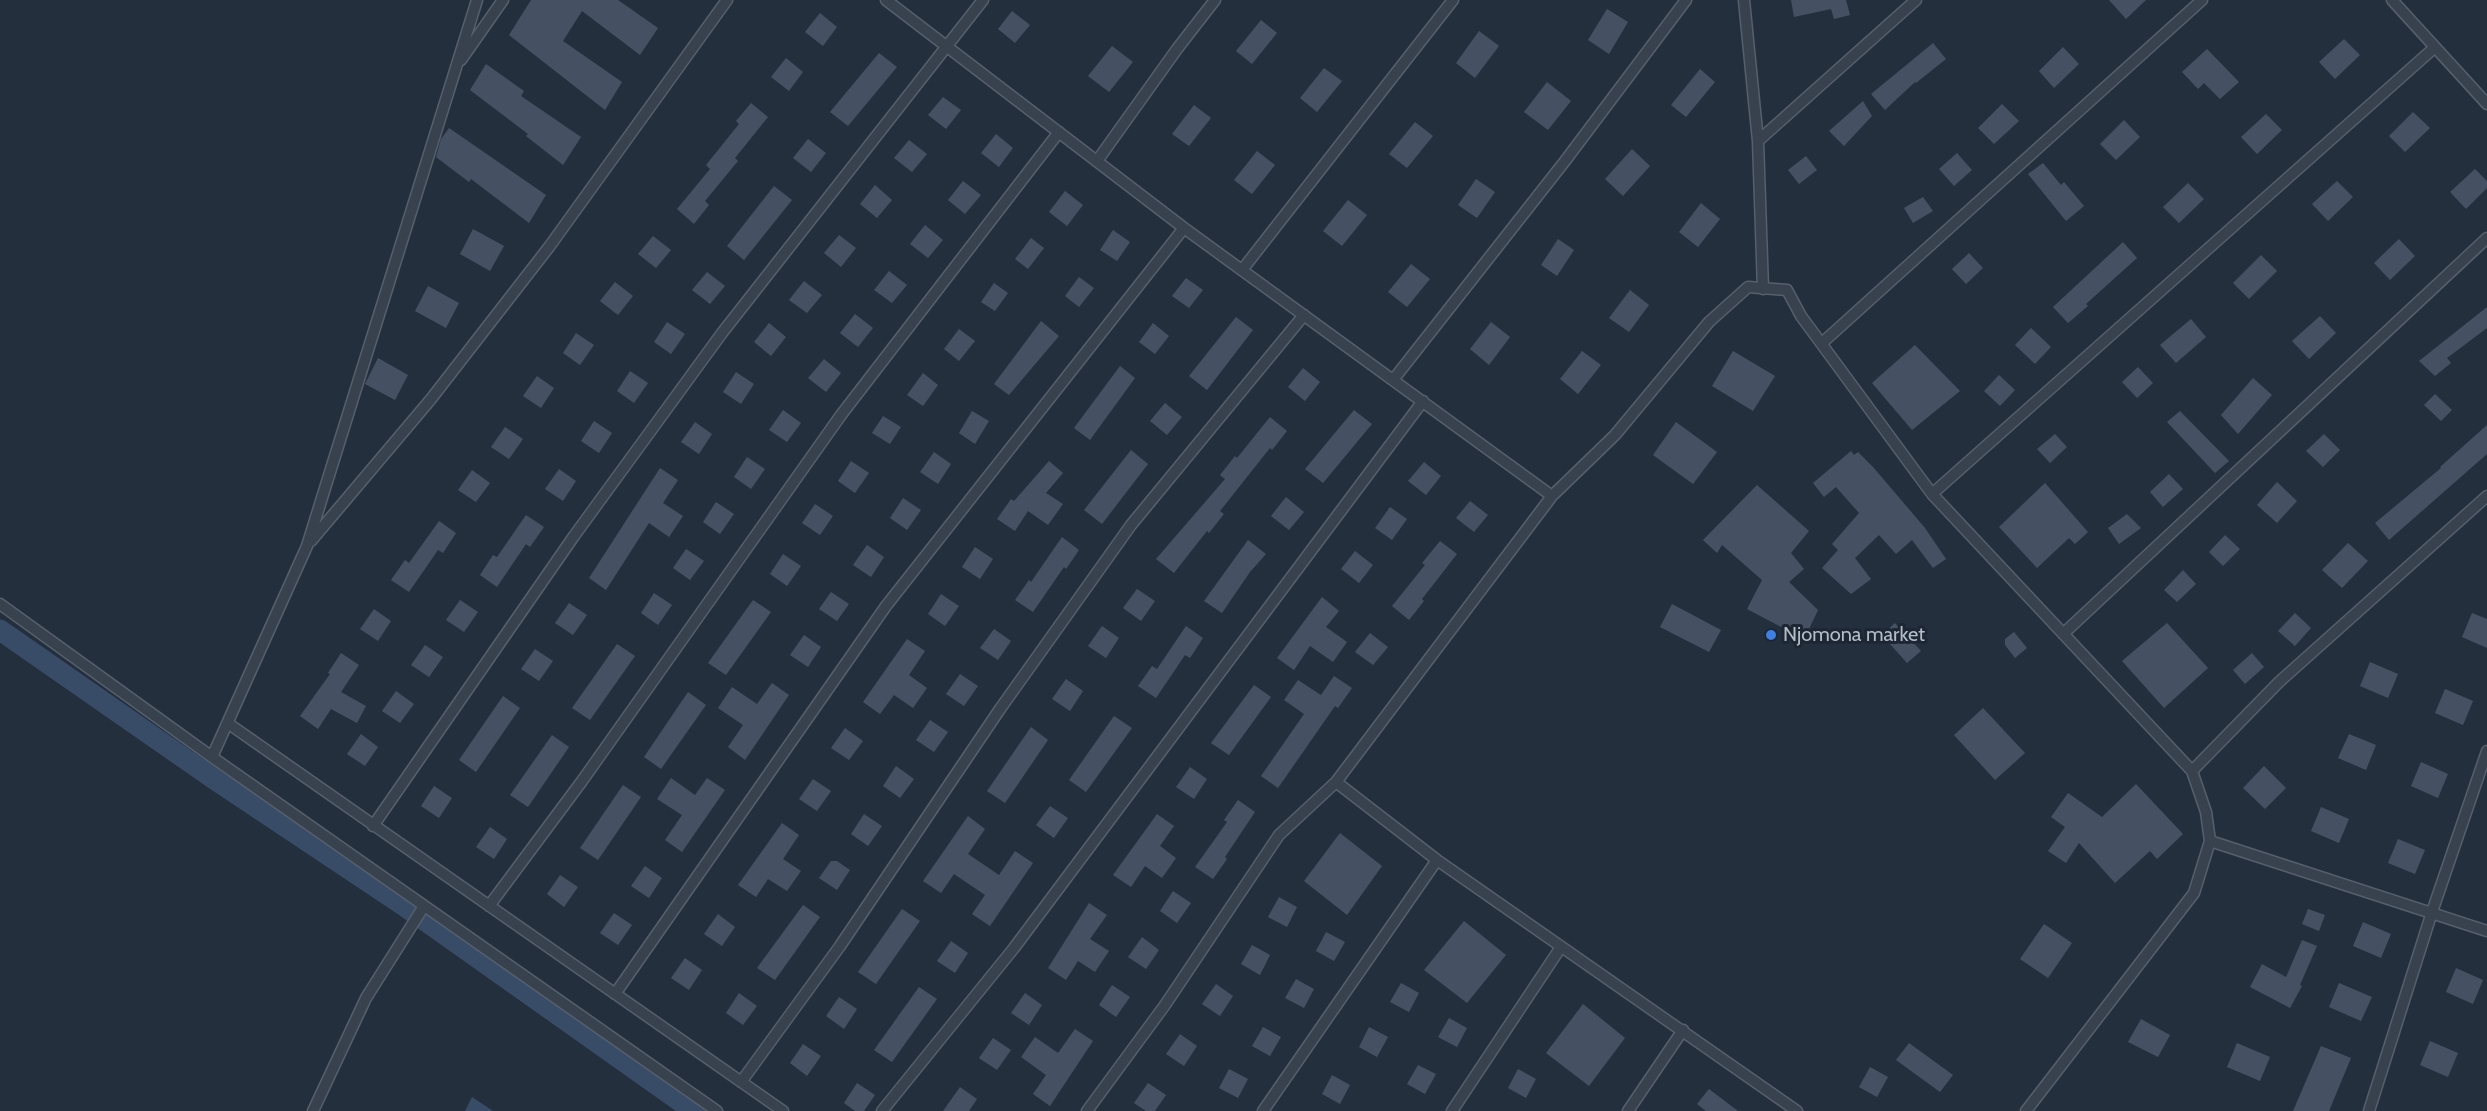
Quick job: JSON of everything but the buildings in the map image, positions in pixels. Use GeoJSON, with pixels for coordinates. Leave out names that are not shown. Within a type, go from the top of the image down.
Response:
{"type":"FeatureCollection","features":[{"type":"Feature","properties":{"kind":"lane"},"geometry":{"type":"LineString","coordinates":[[212,758],[308,546],[477,0]]}},
{"type":"Feature","properties":{"kind":"lane"},"geometry":{"type":"LineString","coordinates":[[454,70],[502,0]]}},
{"type":"Feature","properties":{"kind":"lane"},"geometry":{"type":"LineString","coordinates":[[308,546],[431,399],[549,247],[727,0]]}},
{"type":"Feature","properties":{"kind":"lane"},"geometry":{"type":"LineString","coordinates":[[886,0],[1184,228],[1552,496]]}},
{"type":"Feature","properties":{"kind":"lane"},"geometry":{"type":"LineString","coordinates":[[374,826],[574,536],[722,333],[983,0]]}},
{"type":"Feature","properties":{"kind":"lane"},"geometry":{"type":"LineString","coordinates":[[1097,161],[1215,0]]}},
{"type":"Feature","properties":{"kind":"lane"},"geometry":{"type":"LineString","coordinates":[[1242,270],[1453,0]]}},
{"type":"Feature","properties":{"kind":"lane"},"geometry":{"type":"LineString","coordinates":[[1393,380],[1565,161],[1686,0]]}},
{"type":"Feature","properties":{"kind":"lane"},"geometry":{"type":"LineString","coordinates":[[1744,0],[1758,141],[1763,289]]}},
{"type":"Feature","properties":{"kind":"lane"},"geometry":{"type":"LineString","coordinates":[[1758,141],[1916,0]]}},
{"type":"Feature","properties":{"kind":"lane"},"geometry":{"type":"LineString","coordinates":[[1822,343],[2202,0]]}},
{"type":"Feature","properties":{"kind":"lane"},"geometry":{"type":"LineString","coordinates":[[2392,0],[2487,104]]}},
{"type":"Feature","properties":{"kind":"lane"},"geometry":{"type":"LineString","coordinates":[[1932,494],[2434,48]]}},
{"type":"Feature","properties":{"kind":"lane"},"geometry":{"type":"LineString","coordinates":[[489,906],[582,781],[841,415],[1059,132]]}},
{"type":"Feature","properties":{"kind":"lane"},"geometry":{"type":"LineString","coordinates":[[615,994],[886,606],[1184,228]]}},
{"type":"Feature","properties":{"kind":"lane"},"geometry":{"type":"LineString","coordinates":[[2063,634],[2487,238]]}},
{"type":"Feature","properties":{"kind":"lane"},"geometry":{"type":"LineString","coordinates":[[1087,1111],[1165,1005],[1279,835],[1336,783],[1552,496],[1615,435],[1709,322],[1748,287],[1786,291],[1801,316],[1932,494],[2192,771],[2206,812],[2210,841],[2194,893],[2026,1111]]}},
{"type":"Feature","properties":{"kind":"lane"},"geometry":{"type":"LineString","coordinates":[[741,1082],[840,946],[1000,709],[1131,525],[1304,315]]}},
{"type":"Feature","properties":{"kind":"lane"},"geometry":{"type":"LineString","coordinates":[[882,1111],[1014,948],[1423,401]]}},
{"type":"Feature","properties":{"kind":"lane"},"geometry":{"type":"LineString","coordinates":[[2192,771],[2279,682],[2487,496]]}},
{"type":"Feature","properties":{"kind":"lane"},"geometry":{"type":"LineString","coordinates":[[0,604],[212,758],[717,1111]]}},
{"type":"Feature","properties":{"kind":"lane"},"geometry":{"type":"LineString","coordinates":[[229,724],[783,1111]]}},
{"type":"Feature","properties":{"kind":"lane"},"geometry":{"type":"LineString","coordinates":[[2369,1111],[2432,912],[2487,751]]}},
{"type":"Feature","properties":{"kind":"lane"},"geometry":{"type":"LineString","coordinates":[[1336,783],[1437,860],[1797,1111]]}},
{"type":"Feature","properties":{"kind":"lane"},"geometry":{"type":"LineString","coordinates":[[2210,841],[2487,931]]}},
{"type":"Feature","properties":{"kind":"lane"},"geometry":{"type":"LineString","coordinates":[[1263,1111],[1437,860]]}},
{"type":"Feature","properties":{"kind":"lane"},"geometry":{"type":"LineString","coordinates":[[313,1111],[366,998],[423,907]]}},
{"type":"Feature","properties":{"kind":"lane"},"geometry":{"type":"LineString","coordinates":[[1452,1111],[1562,947]]}},
{"type":"Feature","properties":{"kind":"lane"},"geometry":{"type":"LineString","coordinates":[[1628,1111],[1683,1030]]}},
{"type":"Feature","properties":{"kind":"water"},"geometry":{"type":"Polygon","coordinates":[[[472,1097],[493,1111],[465,1111],[472,1097]]]}},
{"type":"Feature","properties":{"kind":"waterway"},"geometry":{"type":"LineString","coordinates":[[0,630],[214,779],[403,905],[694,1111]]}},
{"type":"Feature","properties":{"kind":"place","name":"Njomona market"},"geometry":{"type":"Point","coordinates":[1771,635]}}]}
